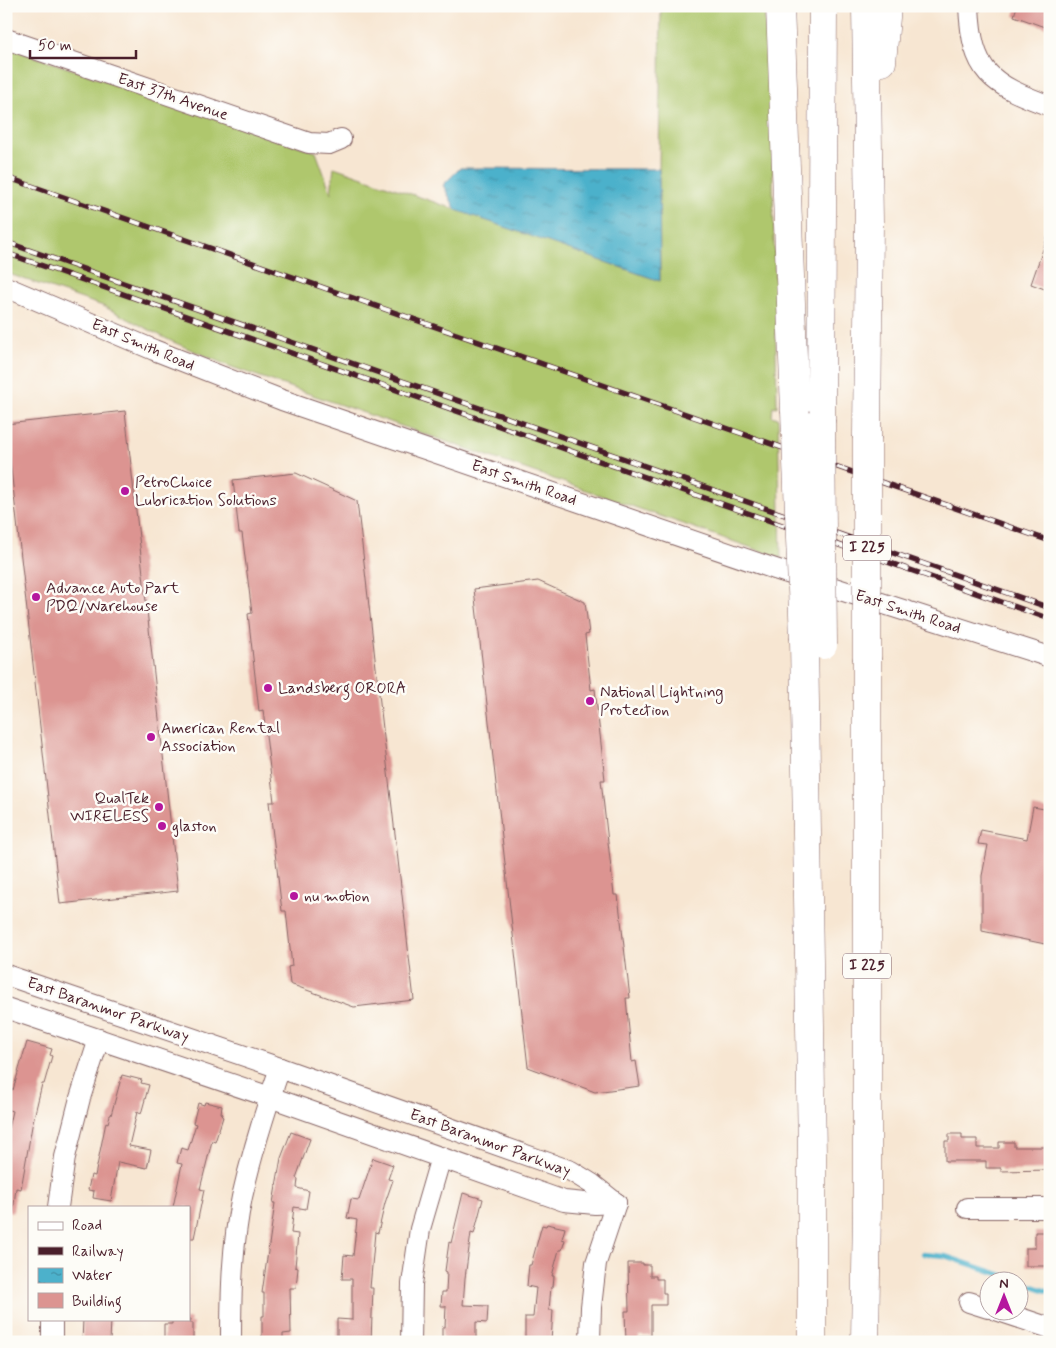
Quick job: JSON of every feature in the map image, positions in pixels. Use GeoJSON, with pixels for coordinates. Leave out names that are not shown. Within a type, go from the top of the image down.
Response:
{"type":"FeatureCollection","features":[{"type":"Feature","properties":{"kind":"highway"},"geometry":{"type":"LineString","coordinates":[[780,6],[795,411],[813,642]]}},
{"type":"Feature","properties":{"kind":"highway"},"geometry":{"type":"LineString","coordinates":[[812,1342],[813,642],[821,420],[823,6]]}},
{"type":"Feature","properties":{"kind":"highway"},"geometry":{"type":"LineString","coordinates":[[866,6],[869,223]]}},
{"type":"Feature","properties":{"kind":"highway"},"geometry":{"type":"LineString","coordinates":[[869,223],[887,6]]}},
{"type":"Feature","properties":{"kind":"highway","name":"I 225"},"geometry":{"type":"LineString","coordinates":[[864,1342],[867,1207],[867,436],[869,223]]}},
{"type":"Feature","properties":{"kind":"street"},"geometry":{"type":"LineString","coordinates":[[969,6],[973,43],[983,67],[1001,86],[1050,106]]}},
{"type":"Feature","properties":{"kind":"street","name":"East 37th Avenue"},"geometry":{"type":"LineString","coordinates":[[6,39],[309,143],[329,144],[341,139]]}},
{"type":"Feature","properties":{"kind":"street","name":"East Smith Road"},"geometry":{"type":"LineString","coordinates":[[6,287],[163,354],[282,400],[775,569],[1050,657]]}},
{"type":"Feature","properties":{"kind":"street","name":"East Baranmor Parkway"},"geometry":{"type":"LineString","coordinates":[[6,975],[280,1068],[571,1171],[592,1184],[616,1203]]}},
{"type":"Feature","properties":{"kind":"street","name":"East Baranmor Parkway"},"geometry":{"type":"LineString","coordinates":[[6,1008],[270,1097],[564,1201],[595,1204],[616,1203]]}},
{"type":"Feature","properties":{"kind":"street"},"geometry":{"type":"LineString","coordinates":[[58,1206],[65,1157],[80,1098],[100,1039]]}},
{"type":"Feature","properties":{"kind":"street"},"geometry":{"type":"LineString","coordinates":[[231,1342],[231,1303],[242,1198],[260,1130],[280,1068]]}},
{"type":"Feature","properties":{"kind":"street"},"geometry":{"type":"LineString","coordinates":[[411,1342],[412,1284],[420,1229],[440,1157]]}},
{"type":"Feature","properties":{"kind":"street"},"geometry":{"type":"LineString","coordinates":[[590,1342],[591,1307],[596,1263],[616,1203]]}},
{"type":"Feature","properties":{"kind":"street"},"geometry":{"type":"LineString","coordinates":[[967,1208],[1050,1208]]}},
{"type":"Feature","properties":{"kind":"street"},"geometry":{"type":"LineString","coordinates":[[969,1302],[978,1305]]}},
{"type":"Feature","properties":{"kind":"street"},"geometry":{"type":"LineString","coordinates":[[52,1320],[52,1342]]}},
{"type":"Feature","properties":{"kind":"street"},"geometry":{"type":"LineString","coordinates":[[1026,1320],[1050,1328]]}},
{"type":"Feature","properties":{"kind":"green space"},"geometry":{"type":"Polygon","coordinates":[[[661,6],[764,6],[772,121],[777,407],[773,406],[772,416],[778,418],[781,558],[229,366],[171,341],[103,306],[6,273],[6,47],[316,152],[331,193],[334,167],[660,281],[661,6]]]}},
{"type":"Feature","properties":{"kind":"water"},"geometry":{"type":"Polygon","coordinates":[[[460,168],[659,169],[660,281],[456,210],[443,185],[460,168]]]}},
{"type":"Feature","properties":{"kind":"building"},"geometry":{"type":"Polygon","coordinates":[[[1017,6],[1050,6],[1050,29],[1014,16],[1017,6]]]}},
{"type":"Feature","properties":{"kind":"building"},"geometry":{"type":"Polygon","coordinates":[[[1048,235],[1050,235],[1050,291],[1031,284],[1048,235]]]}},
{"type":"Feature","properties":{"kind":"building"},"geometry":{"type":"Polygon","coordinates":[[[125,411],[178,891],[60,904],[6,424],[125,411]]]}},
{"type":"Feature","properties":{"kind":"building"},"geometry":{"type":"Polygon","coordinates":[[[296,473],[357,501],[414,1000],[354,1007],[290,984],[288,967],[292,966],[286,911],[282,911],[269,802],[274,802],[263,710],[259,711],[248,614],[252,613],[242,533],[239,533],[233,480],[296,473]]]}},
{"type":"Feature","properties":{"kind":"building"},"geometry":{"type":"Polygon","coordinates":[[[538,581],[585,602],[589,634],[585,635],[591,690],[595,689],[605,780],[601,780],[614,895],[618,895],[630,998],[626,998],[632,1062],[636,1061],[640,1086],[595,1092],[528,1067],[474,589],[538,581]]]}},
{"type":"Feature","properties":{"kind":"building"},"geometry":{"type":"Polygon","coordinates":[[[1033,807],[1050,810],[1050,945],[982,931],[982,876],[988,845],[978,844],[981,830],[1027,839],[1033,807]]]}},
{"type":"Feature","properties":{"kind":"building"},"geometry":{"type":"Polygon","coordinates":[[[27,1042],[52,1049],[50,1055],[52,1056],[44,1084],[42,1084],[32,1126],[21,1189],[16,1188],[13,1212],[6,1211],[6,1137],[12,1111],[6,1109],[6,1088],[13,1090],[27,1042]]]}},
{"type":"Feature","properties":{"kind":"building"},"geometry":{"type":"Polygon","coordinates":[[[122,1075],[142,1080],[141,1083],[149,1085],[141,1114],[137,1112],[129,1146],[151,1150],[147,1168],[118,1162],[111,1201],[93,1198],[94,1191],[88,1190],[91,1175],[95,1176],[106,1122],[108,1123],[111,1115],[122,1075]]]}},
{"type":"Feature","properties":{"kind":"building"},"geometry":{"type":"Polygon","coordinates":[[[205,1102],[222,1106],[221,1113],[223,1117],[215,1142],[212,1141],[200,1189],[204,1190],[194,1238],[190,1238],[190,1206],[173,1206],[182,1164],[177,1163],[181,1148],[188,1150],[196,1124],[193,1123],[198,1103],[204,1105],[205,1102]]]}},
{"type":"Feature","properties":{"kind":"building"},"geometry":{"type":"Polygon","coordinates":[[[291,1132],[310,1139],[296,1178],[298,1179],[297,1188],[309,1191],[306,1209],[294,1207],[291,1233],[298,1234],[295,1267],[298,1268],[296,1288],[290,1288],[291,1333],[283,1334],[283,1342],[262,1342],[264,1293],[262,1293],[275,1203],[273,1203],[281,1158],[291,1132]]]}},
{"type":"Feature","properties":{"kind":"building"},"geometry":{"type":"Polygon","coordinates":[[[949,1134],[962,1134],[962,1139],[977,1139],[977,1148],[999,1148],[999,1142],[1014,1142],[1014,1147],[1050,1147],[1050,1170],[1001,1171],[1001,1168],[986,1168],[986,1161],[945,1161],[945,1141],[949,1141],[949,1134]]]}},
{"type":"Feature","properties":{"kind":"building"},"geometry":{"type":"Polygon","coordinates":[[[373,1158],[393,1165],[388,1179],[393,1180],[378,1233],[375,1232],[370,1288],[373,1288],[371,1342],[337,1342],[337,1319],[352,1320],[352,1279],[342,1279],[344,1255],[353,1256],[357,1220],[347,1218],[351,1199],[359,1200],[373,1158]]]}},
{"type":"Feature","properties":{"kind":"building"},"geometry":{"type":"Polygon","coordinates":[[[463,1193],[483,1199],[474,1234],[471,1233],[463,1305],[488,1306],[487,1323],[476,1322],[476,1342],[442,1342],[442,1327],[445,1327],[446,1306],[441,1306],[442,1292],[446,1292],[447,1272],[445,1271],[449,1242],[451,1243],[463,1193]]]}},
{"type":"Feature","properties":{"kind":"building"},"geometry":{"type":"Polygon","coordinates":[[[547,1224],[565,1228],[562,1239],[565,1240],[562,1250],[559,1250],[552,1276],[554,1276],[549,1310],[553,1310],[551,1342],[525,1342],[525,1317],[533,1317],[536,1288],[527,1286],[529,1265],[531,1265],[542,1225],[546,1226],[547,1224]]]}},
{"type":"Feature","properties":{"kind":"building"},"geometry":{"type":"Polygon","coordinates":[[[1035,1232],[1050,1232],[1050,1266],[1026,1266],[1026,1248],[1035,1248],[1035,1232]]]}},
{"type":"Feature","properties":{"kind":"building"},"geometry":{"type":"Polygon","coordinates":[[[628,1263],[650,1265],[650,1276],[656,1276],[656,1279],[663,1279],[663,1293],[666,1293],[666,1305],[651,1305],[651,1336],[639,1336],[639,1342],[626,1342],[625,1311],[629,1311],[628,1263]]]}},
{"type":"Feature","properties":{"kind":"building"},"geometry":{"type":"Polygon","coordinates":[[[191,1319],[190,1323],[193,1323],[193,1342],[164,1340],[164,1324],[172,1324],[172,1320],[191,1319]]]}},
{"type":"Feature","properties":{"kind":"building"},"geometry":{"type":"Polygon","coordinates":[[[83,1320],[111,1320],[110,1342],[82,1342],[83,1320]]]}},
{"type":"Feature","properties":{"kind":"waterway"},"geometry":{"type":"LineString","coordinates":[[923,1254],[945,1256],[987,1270]]}},
{"type":"Feature","properties":{"kind":"waterway"},"geometry":{"type":"LineString","coordinates":[[1028,1284],[1050,1292]]}},
{"type":"Feature","properties":{"kind":"railway"},"geometry":{"type":"LineString","coordinates":[[6,177],[1050,541]]}},
{"type":"Feature","properties":{"kind":"railway"},"geometry":{"type":"LineString","coordinates":[[6,242],[1050,608]]}},
{"type":"Feature","properties":{"kind":"railway"},"geometry":{"type":"LineString","coordinates":[[6,253],[1050,619]]}},
{"type":"Feature","properties":{"kind":"place","name":"PetroChoice Lubrication Solutions"},"geometry":{"type":"Point","coordinates":[125,491]}},
{"type":"Feature","properties":{"kind":"place","name":"Advance Auto Part PDQ/Warehouse"},"geometry":{"type":"Point","coordinates":[36,597]}},
{"type":"Feature","properties":{"kind":"place","name":"Landsberg ORORA"},"geometry":{"type":"Point","coordinates":[268,688]}},
{"type":"Feature","properties":{"kind":"place","name":"National Lightning Protection"},"geometry":{"type":"Point","coordinates":[590,701]}},
{"type":"Feature","properties":{"kind":"place","name":"American Rental Association"},"geometry":{"type":"Point","coordinates":[151,737]}},
{"type":"Feature","properties":{"kind":"place","name":"QualTek WIRELESS"},"geometry":{"type":"Point","coordinates":[159,807]}},
{"type":"Feature","properties":{"kind":"place","name":"glaston"},"geometry":{"type":"Point","coordinates":[162,826]}},
{"type":"Feature","properties":{"kind":"place","name":"nu motion"},"geometry":{"type":"Point","coordinates":[294,896]}}]}
